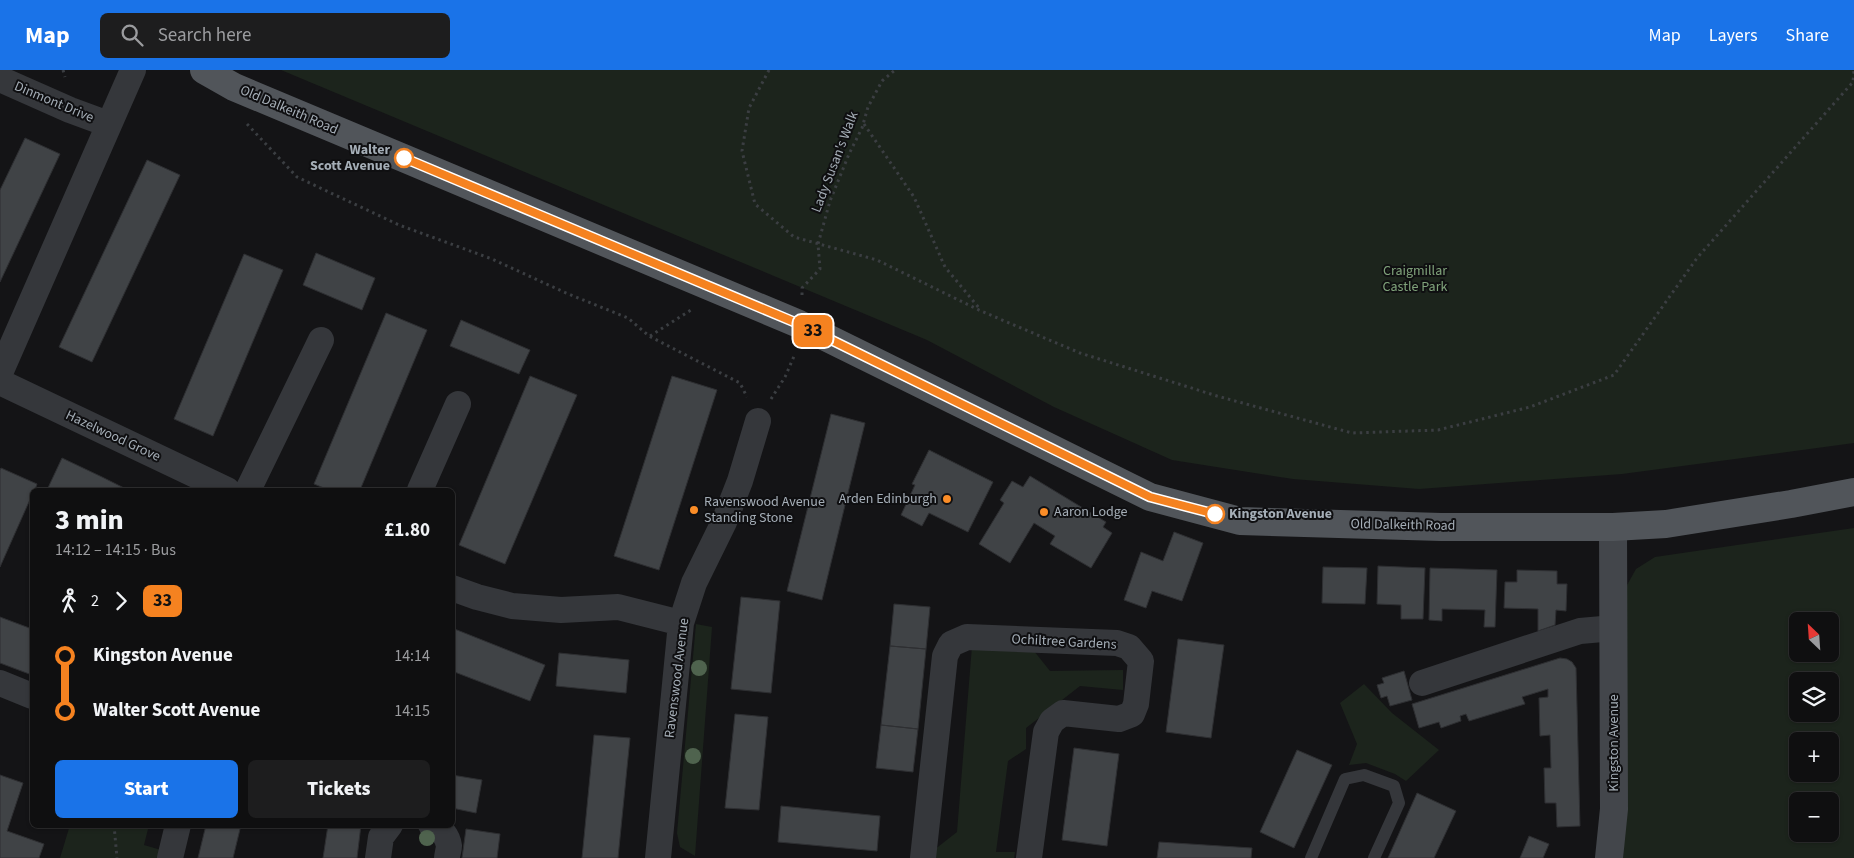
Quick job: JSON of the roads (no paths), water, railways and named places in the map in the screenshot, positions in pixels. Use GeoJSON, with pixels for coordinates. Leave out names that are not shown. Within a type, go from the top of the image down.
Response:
{"type":"FeatureCollection","features":[{"type":"Feature","properties":{"kind":"main road","name":"Old Dalkeith Road"},"geometry":{"type":"LineString","coordinates":[[204,70],[234,87],[799,324],[1150,497],[1240,521],[1441,527],[1613,527],[1666,524],[1854,492]]}},
{"type":"Feature","properties":{"kind":"street"},"geometry":{"type":"LineString","coordinates":[[0,374],[133,70]]}},
{"type":"Feature","properties":{"kind":"street","name":"Dinmont Drive"},"geometry":{"type":"LineString","coordinates":[[0,79],[70,110],[108,124]]}},
{"type":"Feature","properties":{"kind":"street"},"geometry":{"type":"LineString","coordinates":[[249,488],[321,340]]}},
{"type":"Feature","properties":{"kind":"street","name":"Hazelwood Grove"},"geometry":{"type":"LineString","coordinates":[[0,382],[223,488]]}},
{"type":"Feature","properties":{"kind":"street"},"geometry":{"type":"LineString","coordinates":[[421,488],[458,404]]}},
{"type":"Feature","properties":{"kind":"street","name":"Ravenswood Avenue"},"geometry":{"type":"LineString","coordinates":[[658,858],[681,623],[694,583],[724,522],[740,481],[758,421]]}},
{"type":"Feature","properties":{"kind":"street","name":"Kingston Avenue"},"geometry":{"type":"LineString","coordinates":[[1609,858],[1614,809],[1613,527]]}},
{"type":"Feature","properties":{"kind":"street"},"geometry":{"type":"LineString","coordinates":[[455,589],[512,606],[561,610],[618,608],[681,623]]}},
{"type":"Feature","properties":{"kind":"street"},"geometry":{"type":"LineString","coordinates":[[1422,683],[1580,631],[1614,628]]}},
{"type":"Feature","properties":{"kind":"street","name":"Ochiltree Gardens"},"geometry":{"type":"LineString","coordinates":[[923,858],[945,656],[951,644],[967,637],[1117,643],[1129,648],[1141,661],[1136,704],[1132,714],[1119,718],[1063,714],[1052,721],[1046,732],[1029,858]]}},
{"type":"Feature","properties":{"kind":"street"},"geometry":{"type":"LineString","coordinates":[[0,683],[30,695]]}},
{"type":"Feature","properties":{"kind":"street"},"geometry":{"type":"LineString","coordinates":[[170,858],[177,828]]}},
{"type":"Feature","properties":{"kind":"street"},"geometry":{"type":"LineString","coordinates":[[378,858],[381,837],[388,828]]}},
{"type":"Feature","properties":{"kind":"street"},"geometry":{"type":"LineString","coordinates":[[438,828],[444,834],[449,846],[447,858]]}},
{"type":"Feature","properties":{"kind":"lane"},"geometry":{"type":"LineString","coordinates":[[1311,858],[1346,779],[1364,775],[1394,786],[1399,803],[1374,858]]}},
{"type":"Feature","properties":{"kind":"place","name":"Walter Scott Avenue"},"geometry":{"type":"Point","coordinates":[404,158]}},
{"type":"Feature","properties":{"kind":"place","name":"Arden Edinburgh"},"geometry":{"type":"Point","coordinates":[947,499]}},
{"type":"Feature","properties":{"kind":"place","name":"Ravenswood Avenue Standing Stone"},"geometry":{"type":"Point","coordinates":[694,510]}},
{"type":"Feature","properties":{"kind":"place","name":"Aaron Lodge"},"geometry":{"type":"Point","coordinates":[1044,512]}},
{"type":"Feature","properties":{"kind":"place","name":"Kingston Avenue"},"geometry":{"type":"Point","coordinates":[1215,514]}},
{"type":"Feature","properties":{"kind":"park label","name":"Craigmillar Castle Park"},"geometry":{"type":"Point","coordinates":[1415,280]}}]}
